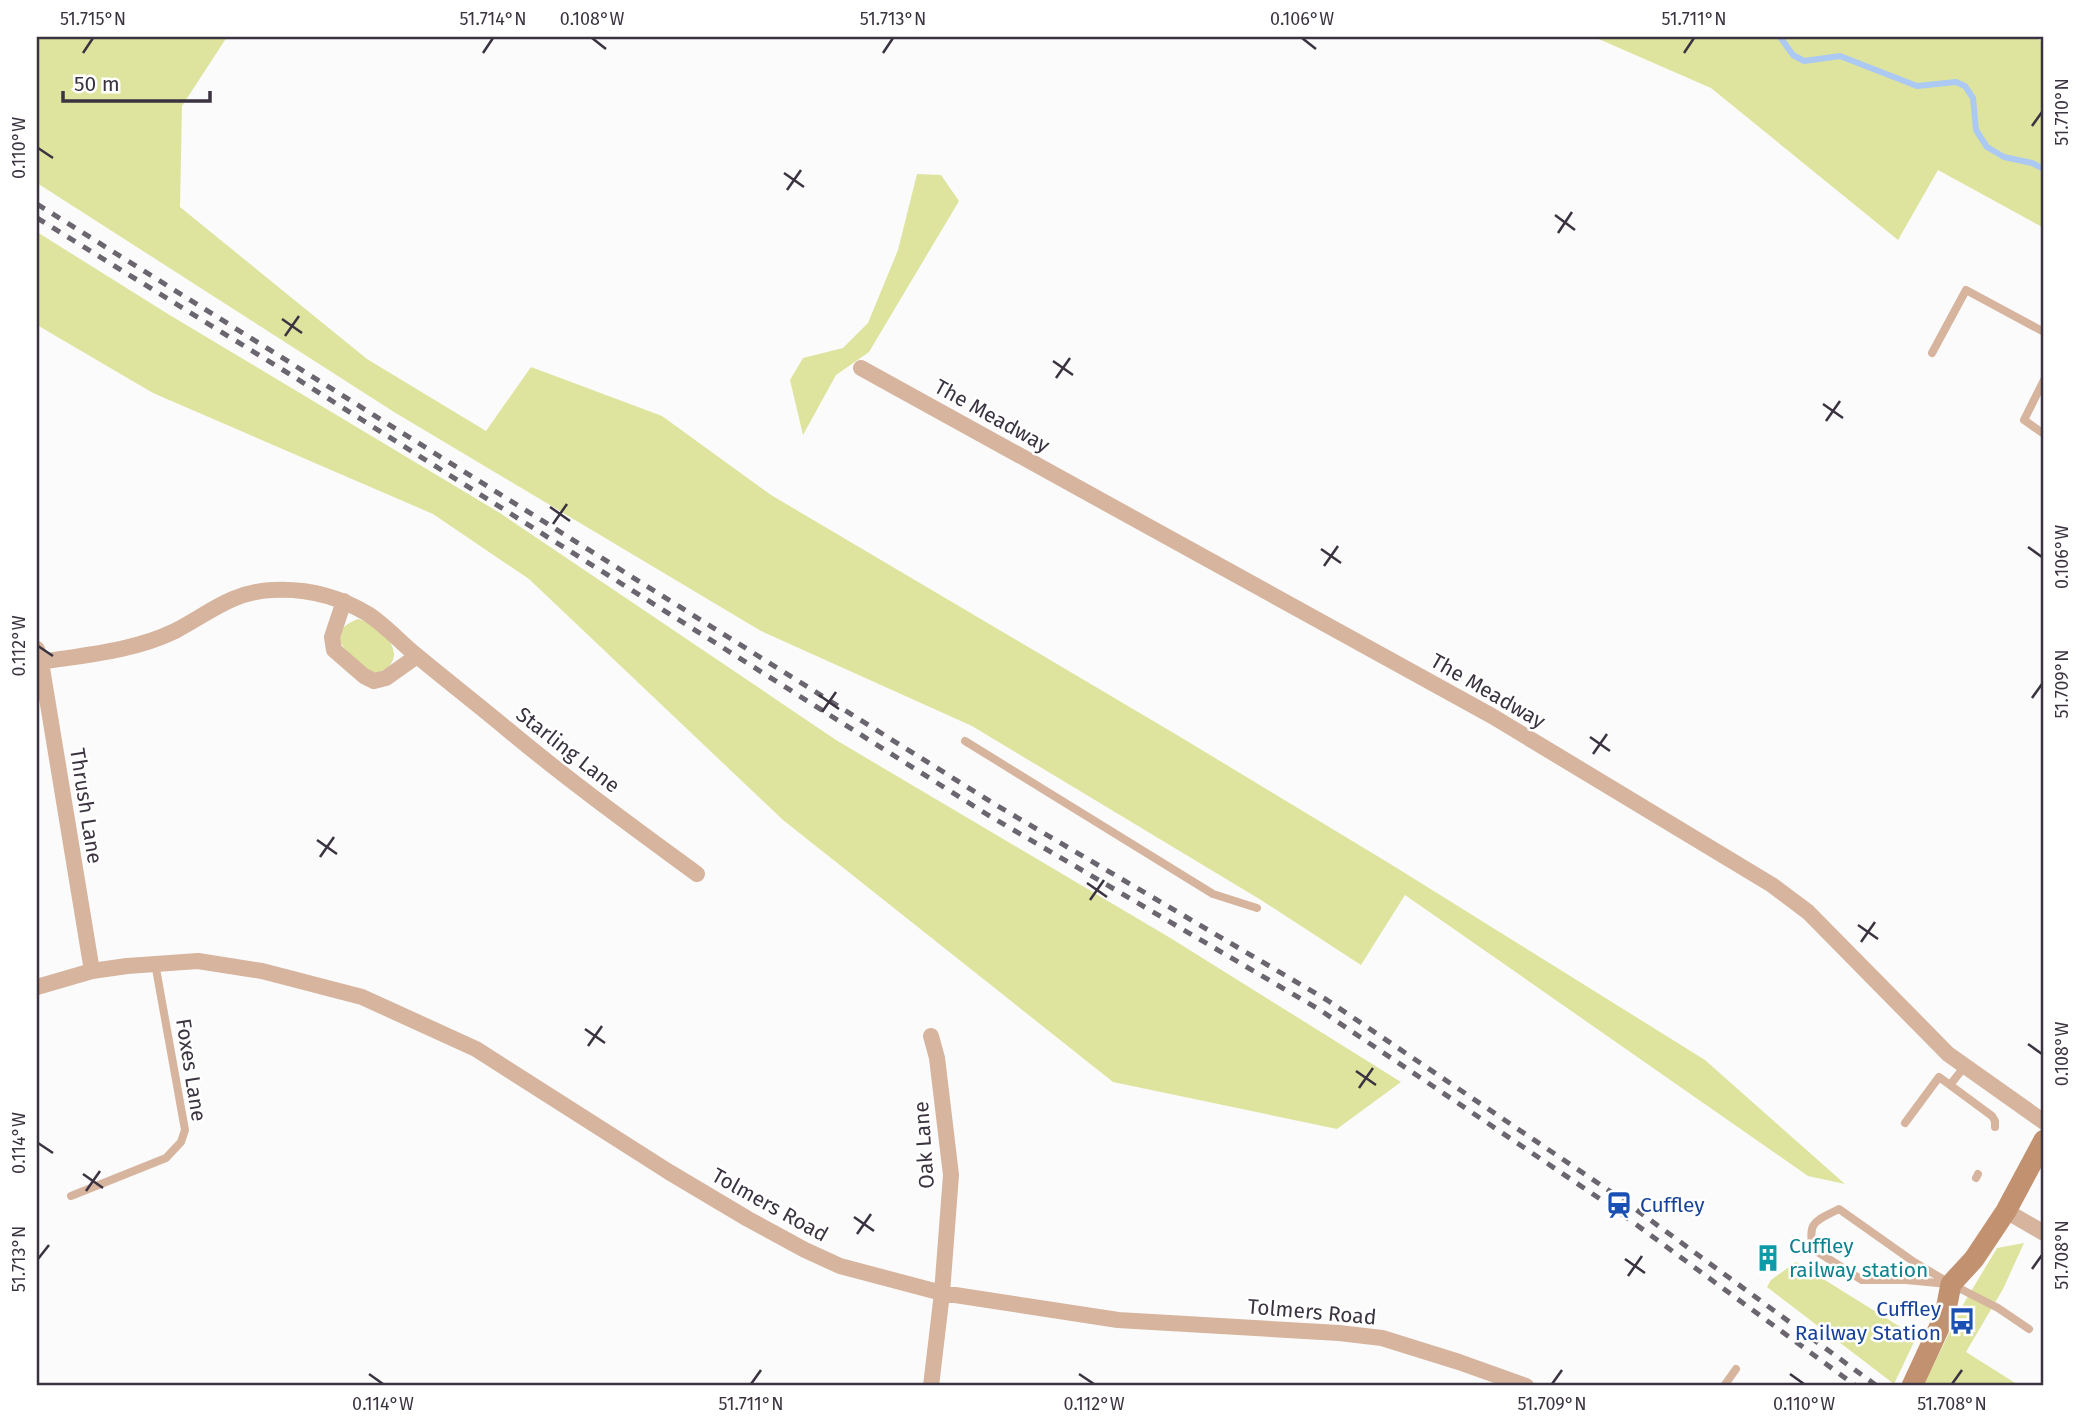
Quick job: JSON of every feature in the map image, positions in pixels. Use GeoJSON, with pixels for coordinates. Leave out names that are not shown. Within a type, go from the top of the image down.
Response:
{"type":"FeatureCollection","features":[{"type":"Feature","properties":{"kind":"main road"},"geometry":{"type":"LineString","coordinates":[[1912,1386],[1945,1315],[1951,1284],[1974,1259],[2006,1211],[2044,1140]]}},
{"type":"Feature","properties":{"kind":"street","name":"The Meadway"},"geometry":{"type":"LineString","coordinates":[[861,368],[1492,716],[1772,885],[1808,912],[1948,1054],[2044,1122]]}},
{"type":"Feature","properties":{"kind":"street","name":"Starling Lane"},"geometry":{"type":"LineString","coordinates":[[39,656],[104,653],[141,643],[174,631],[218,604],[269,590],[304,590],[344,601],[370,615],[548,763],[696,874]]}},
{"type":"Feature","properties":{"kind":"street"},"geometry":{"type":"LineString","coordinates":[[344,601],[332,637],[334,650],[364,676],[374,681],[386,678],[417,656]]}},
{"type":"Feature","properties":{"kind":"street","name":"Thrush Lane"},"geometry":{"type":"LineString","coordinates":[[39,656],[92,971]]}},
{"type":"Feature","properties":{"kind":"street","name":"Tolmers Road"},"geometry":{"type":"LineString","coordinates":[[37,987],[92,971],[198,961],[262,971],[362,997],[476,1049],[669,1172],[748,1219],[840,1266],[942,1293],[1118,1320],[1382,1338],[1527,1386]]}},
{"type":"Feature","properties":{"kind":"street","name":"Oak Lane"},"geometry":{"type":"LineString","coordinates":[[931,1036],[937,1058],[951,1175],[942,1293],[931,1386]]}},
{"type":"Feature","properties":{"kind":"street"},"geometry":{"type":"LineString","coordinates":[[2006,1211],[2044,1233]]}},
{"type":"Feature","properties":{"kind":"lane"},"geometry":{"type":"LineString","coordinates":[[1932,354],[1966,290],[2044,332]]}},
{"type":"Feature","properties":{"kind":"lane"},"geometry":{"type":"LineString","coordinates":[[2044,380],[2024,419],[2044,434]]}},
{"type":"Feature","properties":{"kind":"lane"},"geometry":{"type":"LineString","coordinates":[[965,741],[1213,894],[1257,908]]}},
{"type":"Feature","properties":{"kind":"lane","name":"Foxes Lane"},"geometry":{"type":"LineString","coordinates":[[71,1196],[166,1158],[181,1142],[185,1130],[155,963]]}},
{"type":"Feature","properties":{"kind":"lane"},"geometry":{"type":"LineString","coordinates":[[1950,1085],[1965,1066]]}},
{"type":"Feature","properties":{"kind":"lane"},"geometry":{"type":"LineString","coordinates":[[1905,1123],[1939,1077],[1992,1116],[1995,1128]]}},
{"type":"Feature","properties":{"kind":"lane"},"geometry":{"type":"LineString","coordinates":[[1951,1284],[1861,1280],[1813,1249],[1809,1233],[1819,1219],[1839,1209],[1914,1262],[1998,1308],[2029,1329]]}},
{"type":"Feature","properties":{"kind":"lane"},"geometry":{"type":"LineString","coordinates":[[1724,1386],[1736,1369]]}},
{"type":"Feature","properties":{"kind":"green space"},"geometry":{"type":"Polygon","coordinates":[[[37,37],[227,37],[182,106],[180,207],[367,359],[486,431],[531,367],[662,416],[771,495],[1392,865],[1705,1060],[1845,1184],[1808,1176],[1405,895],[1361,965],[1261,900],[972,726],[761,631],[394,412],[37,183],[37,37]]]}},
{"type":"Feature","properties":{"kind":"green space"},"geometry":{"type":"Polygon","coordinates":[[[1594,37],[2035,37],[2044,43],[2044,228],[1938,170],[1898,240],[1711,88],[1594,37]]]}},
{"type":"Feature","properties":{"kind":"green space"},"geometry":{"type":"Polygon","coordinates":[[[917,174],[941,175],[959,201],[869,352],[836,375],[803,435],[790,380],[803,358],[843,348],[868,323],[898,250],[917,174]]]}},
{"type":"Feature","properties":{"kind":"green space"},"geometry":{"type":"Polygon","coordinates":[[[37,232],[168,314],[500,513],[836,740],[1172,939],[1401,1082],[1337,1129],[1113,1082],[783,820],[529,579],[433,514],[153,393],[37,325],[37,232]]]}},
{"type":"Feature","properties":{"kind":"green space"},"geometry":{"type":"Polygon","coordinates":[[[358,619],[374,626],[392,646],[392,662],[386,669],[376,673],[369,671],[342,645],[342,629],[358,619]]]}},
{"type":"Feature","properties":{"kind":"green space"},"geometry":{"type":"Polygon","coordinates":[[[2024,1243],[2003,1289],[1966,1352],[2020,1386],[1923,1386],[1964,1303],[1997,1248],[2024,1243]]]}},
{"type":"Feature","properties":{"kind":"green space"},"geometry":{"type":"Polygon","coordinates":[[[1796,1262],[1910,1333],[1914,1342],[1894,1384],[1767,1287],[1771,1280],[1796,1262]]]}},
{"type":"Feature","properties":{"kind":"waterway"},"geometry":{"type":"LineString","coordinates":[[1780,37],[1793,55],[1804,61],[1840,56],[1917,86],[1956,82],[1965,86],[1973,98],[1976,130],[1987,147],[2004,157],[2032,163],[2044,169]]}},
{"type":"Feature","properties":{"kind":"railway"},"geometry":{"type":"LineString","coordinates":[[37,204],[996,805],[1327,1000],[1623,1200],[1877,1386]]}},
{"type":"Feature","properties":{"kind":"railway"},"geometry":{"type":"LineString","coordinates":[[37,218],[988,815],[1320,1010],[1615,1209],[1856,1386]]}},
{"type":"Feature","properties":{"kind":"place","name":"Cuffley"},"geometry":{"type":"Point","coordinates":[1619,1205]}},
{"type":"Feature","properties":{"kind":"place","name":"Cuffley railway station"},"geometry":{"type":"Point","coordinates":[1768,1258]}},
{"type":"Feature","properties":{"kind":"place","name":"Cuffley Railway Station"},"geometry":{"type":"Point","coordinates":[1962,1321]}}]}
